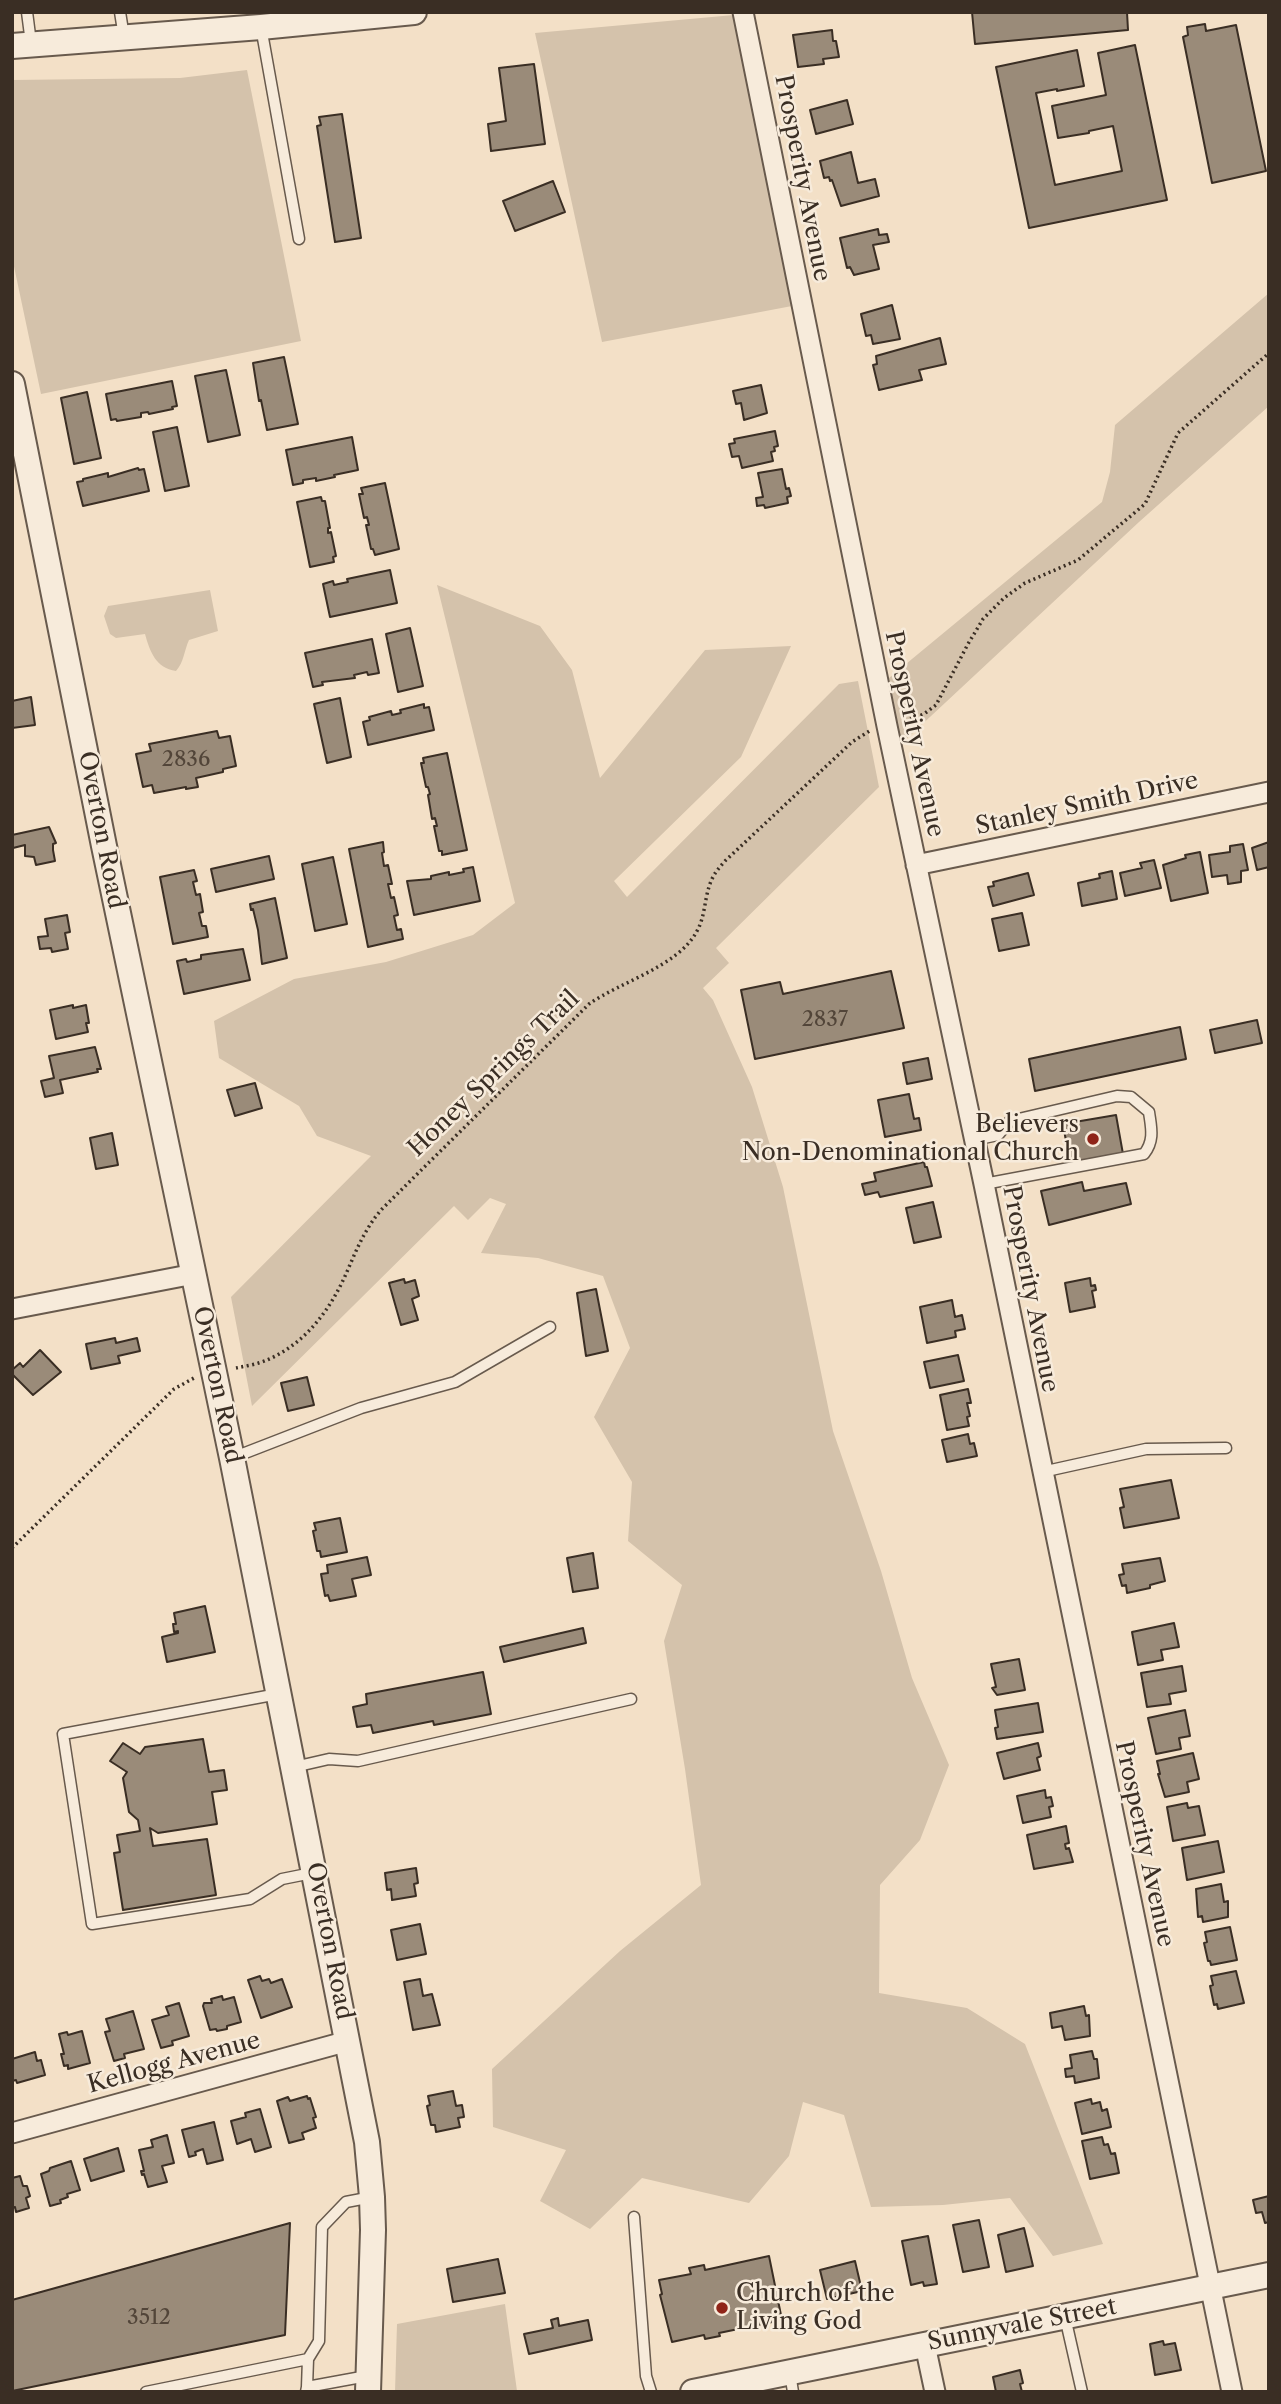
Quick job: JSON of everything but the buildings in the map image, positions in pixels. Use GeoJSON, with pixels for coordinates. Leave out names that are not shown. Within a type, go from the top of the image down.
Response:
{"type":"FeatureCollection","features":[{"type":"Feature","properties":{"kind":"street"},"geometry":{"type":"LineString","coordinates":[[22,45],[261,27],[309,17],[414,12]]}},
{"type":"Feature","properties":{"kind":"street","name":"Prosperity Avenue"},"geometry":{"type":"LineString","coordinates":[[743,12],[916,865],[1232,2392]]}},
{"type":"Feature","properties":{"kind":"street","name":"Overton Road"},"geometry":{"type":"LineString","coordinates":[[12,384],[104,846],[232,1458],[367,2142],[372,2197],[368,2384]]}},
{"type":"Feature","properties":{"kind":"street","name":"Stanley Smith Drive"},"geometry":{"type":"LineString","coordinates":[[916,865],[1269,792]]}},
{"type":"Feature","properties":{"kind":"street"},"geometry":{"type":"LineString","coordinates":[[12,1310],[194,1274]]}},
{"type":"Feature","properties":{"kind":"street","name":"Kellogg Avenue"},"geometry":{"type":"LineString","coordinates":[[12,2133],[348,2040]]}},
{"type":"Feature","properties":{"kind":"street","name":"Sunnyvale Street"},"geometry":{"type":"LineString","coordinates":[[693,2392],[791,2382],[925,2345],[1269,2275]]}},
{"type":"Feature","properties":{"kind":"street"},"geometry":{"type":"LineString","coordinates":[[925,2345],[935,2392]]}},
{"type":"Feature","properties":{"kind":"lane"},"geometry":{"type":"LineString","coordinates":[[22,45],[27,12]]}},
{"type":"Feature","properties":{"kind":"lane"},"geometry":{"type":"LineString","coordinates":[[120,12],[124,37]]}},
{"type":"Feature","properties":{"kind":"lane"},"geometry":{"type":"LineString","coordinates":[[261,27],[299,239]]}},
{"type":"Feature","properties":{"kind":"lane"},"geometry":{"type":"LineString","coordinates":[[975,1140],[998,1135],[1010,1121],[1117,1096],[1131,1097],[1149,1112],[1152,1134],[1150,1146],[1144,1154],[984,1184]]}},
{"type":"Feature","properties":{"kind":"lane"},"geometry":{"type":"LineString","coordinates":[[232,1458],[361,1408],[455,1382],[550,1326]]}},
{"type":"Feature","properties":{"kind":"lane"},"geometry":{"type":"LineString","coordinates":[[1042,1472],[1146,1449],[1226,1448]]}},
{"type":"Feature","properties":{"kind":"lane"},"geometry":{"type":"LineString","coordinates":[[278,1694],[63,1734],[92,1924],[250,1899],[282,1879],[315,1872]]}},
{"type":"Feature","properties":{"kind":"lane"},"geometry":{"type":"LineString","coordinates":[[294,1767],[329,1759],[358,1761],[631,1699]]}},
{"type":"Feature","properties":{"kind":"lane"},"geometry":{"type":"LineString","coordinates":[[368,2384],[306,2390],[308,2359],[319,2341],[322,2227],[346,2202],[372,2197]]}},
{"type":"Feature","properties":{"kind":"lane"},"geometry":{"type":"LineString","coordinates":[[634,2217],[646,2376],[650,2392]]}},
{"type":"Feature","properties":{"kind":"lane"},"geometry":{"type":"LineString","coordinates":[[1065,2317],[1082,2392]]}},
{"type":"Feature","properties":{"kind":"lane"},"geometry":{"type":"LineString","coordinates":[[146,2392],[308,2359]]}},
{"type":"Feature","properties":{"kind":"path"},"geometry":{"type":"LineString","coordinates":[[895,724],[924,715],[936,705],[968,644],[984,620],[1004,598],[1025,583],[1078,560],[1145,504],[1178,433],[1269,353]]}},
{"type":"Feature","properties":{"kind":"path","name":"Honey Springs Trail"},"geometry":{"type":"LineString","coordinates":[[236,1368],[266,1361],[302,1338],[326,1311],[340,1288],[363,1236],[382,1209],[589,1004],[663,963],[681,949],[696,934],[703,918],[708,888],[713,876],[725,861],[852,742],[877,729]]}},
{"type":"Feature","properties":{"kind":"path"},"geometry":{"type":"LineString","coordinates":[[12,1548],[174,1389],[190,1379]]}},
{"type":"Feature","properties":{"kind":"shaded area"},"geometry":{"type":"Polygon","coordinates":[[[734,15],[792,306],[602,342],[535,33],[734,15]]]}},
{"type":"Feature","properties":{"kind":"shaded area"},"geometry":{"type":"Polygon","coordinates":[[[247,70],[301,341],[41,394],[12,257],[12,80],[180,78],[247,70]]]}},
{"type":"Feature","properties":{"kind":"shaded area"},"geometry":{"type":"Polygon","coordinates":[[[1269,293],[1269,406],[1139,522],[901,744],[889,678],[1102,502],[1110,472],[1115,425],[1269,293]]]}},
{"type":"Feature","properties":{"kind":"shaded area"},"geometry":{"type":"Polygon","coordinates":[[[437,585],[540,626],[572,670],[600,778],[705,650],[791,646],[741,757],[614,881],[627,897],[839,684],[858,681],[879,787],[716,948],[729,963],[703,988],[713,1000],[752,1087],[783,1187],[833,1431],[881,1571],[912,1678],[949,1765],[920,1840],[880,1885],[879,1993],[967,2008],[1025,2044],[1103,2244],[1053,2256],[1010,2198],[943,2205],[871,2207],[844,2115],[803,2102],[789,2156],[749,2203],[642,2178],[590,2229],[540,2201],[566,2150],[493,2127],[492,2069],[620,1951],[701,1885],[664,1641],[682,1585],[628,1541],[632,1482],[594,1417],[630,1348],[603,1276],[538,1258],[481,1253],[506,1204],[490,1198],[468,1220],[454,1206],[252,1406],[231,1297],[371,1156],[317,1136],[299,1106],[219,1058],[214,1021],[294,979],[386,962],[473,935],[515,903],[437,585]]]}},
{"type":"Feature","properties":{"kind":"shaded area"},"geometry":{"type":"Polygon","coordinates":[[[210,590],[218,631],[189,640],[176,671],[159,663],[145,634],[116,638],[110,634],[104,616],[108,606],[210,590]]]}},
{"type":"Feature","properties":{"kind":"shaded area"},"geometry":{"type":"Polygon","coordinates":[[[505,2304],[517,2391],[395,2392],[397,2324],[505,2304]]]}},
{"type":"Feature","properties":{"kind":"place","name":"Believers Non-Denominational Church"},"geometry":{"type":"Point","coordinates":[1093,1139]}},
{"type":"Feature","properties":{"kind":"place","name":"Church of the Living God"},"geometry":{"type":"Point","coordinates":[722,2308]}}]}
